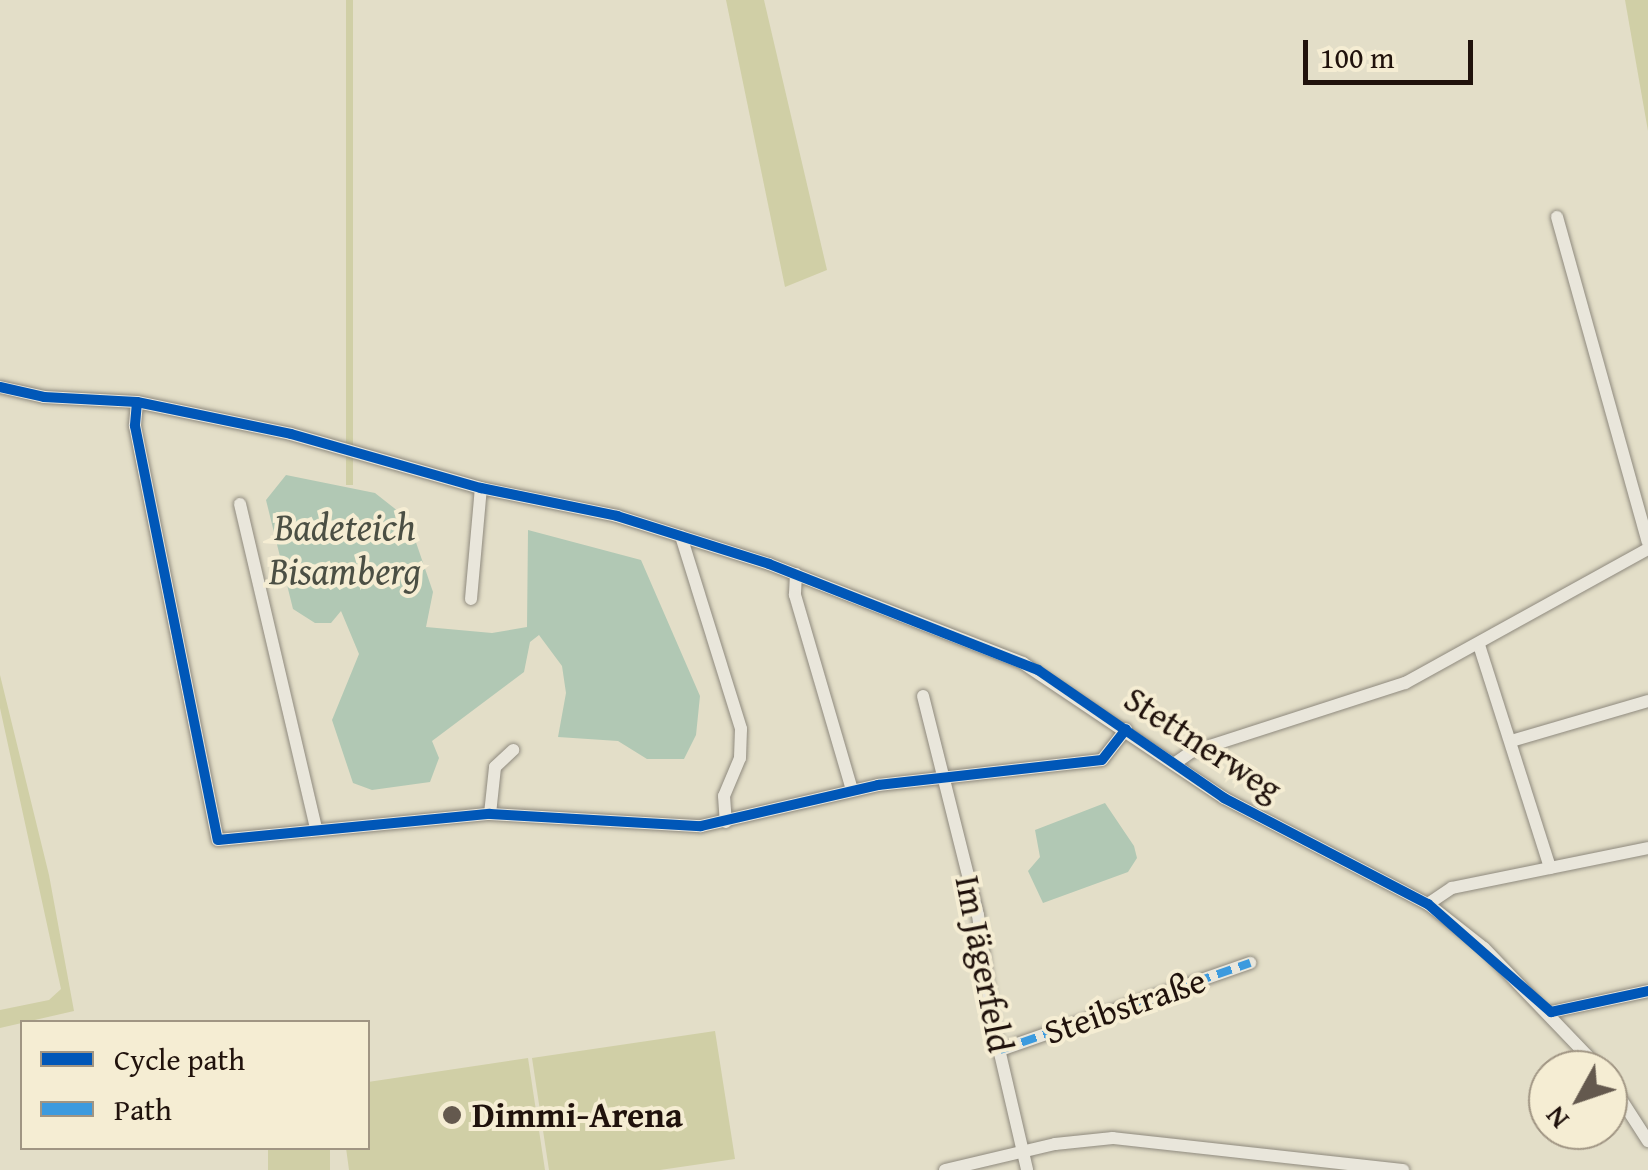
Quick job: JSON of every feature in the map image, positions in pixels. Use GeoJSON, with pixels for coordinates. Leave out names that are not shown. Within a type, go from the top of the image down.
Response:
{"type":"FeatureCollection","features":[{"type":"Feature","properties":{"kind":"street"},"geometry":{"type":"LineString","coordinates":[[1174,764],[1191,752],[1400,685],[1479,645],[1648,546],[1557,216]]}},
{"type":"Feature","properties":{"kind":"street","name":"Stettnerweg"},"geometry":{"type":"LineString","coordinates":[[0,387],[16,392],[136,402],[290,434],[481,488],[681,536],[796,574],[1038,670],[1224,798],[1428,904],[1551,1012],[1584,1050]]}},
{"type":"Feature","properties":{"kind":"street"},"geometry":{"type":"LineString","coordinates":[[136,402],[135,426],[218,840],[316,827],[490,814],[684,826],[726,822],[852,790],[1102,760],[1126,728]]}},
{"type":"Feature","properties":{"kind":"street"},"geometry":{"type":"LineString","coordinates":[[471,599],[481,488]]}},
{"type":"Feature","properties":{"kind":"street"},"geometry":{"type":"LineString","coordinates":[[240,504],[316,827]]}},
{"type":"Feature","properties":{"kind":"street"},"geometry":{"type":"LineString","coordinates":[[681,536],[740,729],[738,766],[724,796],[726,822]]}},
{"type":"Feature","properties":{"kind":"street"},"geometry":{"type":"LineString","coordinates":[[796,574],[796,595],[852,790]]}},
{"type":"Feature","properties":{"kind":"street"},"geometry":{"type":"LineString","coordinates":[[1479,645],[1550,868]]}},
{"type":"Feature","properties":{"kind":"street","name":"Im Jägerfeld"},"geometry":{"type":"LineString","coordinates":[[922,696],[978,915],[1000,1050],[1026,1170]]}},
{"type":"Feature","properties":{"kind":"street"},"geometry":{"type":"LineString","coordinates":[[1511,741],[1648,701]]}},
{"type":"Feature","properties":{"kind":"street"},"geometry":{"type":"LineString","coordinates":[[490,814],[496,767],[512,750]]}},
{"type":"Feature","properties":{"kind":"street"},"geometry":{"type":"LineString","coordinates":[[1428,904],[1452,888],[1648,848]]}},
{"type":"Feature","properties":{"kind":"street","name":"Steibstraße"},"geometry":{"type":"LineString","coordinates":[[1000,1050],[1250,962]]}},
{"type":"Feature","properties":{"kind":"street"},"geometry":{"type":"LineString","coordinates":[[1551,1012],[1648,991]]}},
{"type":"Feature","properties":{"kind":"street"},"geometry":{"type":"LineString","coordinates":[[1628,1110],[1648,1140]]}},
{"type":"Feature","properties":{"kind":"street"},"geometry":{"type":"LineString","coordinates":[[945,1170],[1022,1152],[1113,1138],[1403,1170]]}},
{"type":"Feature","properties":{"kind":"shaded area"},"geometry":{"type":"Polygon","coordinates":[[[346,0],[353,0],[353,485],[346,485],[346,0]]]}},
{"type":"Feature","properties":{"kind":"shaded area"},"geometry":{"type":"Polygon","coordinates":[[[726,0],[764,0],[827,270],[785,287],[726,0]]]}},
{"type":"Feature","properties":{"kind":"shaded area"},"geometry":{"type":"Polygon","coordinates":[[[1625,0],[1648,0],[1648,131],[1625,0]]]}},
{"type":"Feature","properties":{"kind":"shaded area"},"geometry":{"type":"Polygon","coordinates":[[[0,675],[49,875],[74,1011],[20,1020],[20,1023],[0,1028],[0,1010],[49,1000],[61,989],[0,708],[0,675]]]}},
{"type":"Feature","properties":{"kind":"shaded area"},"geometry":{"type":"Polygon","coordinates":[[[715,1031],[735,1159],[660,1170],[549,1170],[532,1058],[715,1031]]]}},
{"type":"Feature","properties":{"kind":"shaded area","name":"Dimmi-Arena"},"geometry":{"type":"Polygon","coordinates":[[[528,1058],[545,1170],[349,1170],[346,1150],[370,1150],[370,1082],[528,1058]]]}},
{"type":"Feature","properties":{"kind":"shaded area"},"geometry":{"type":"Polygon","coordinates":[[[268,1150],[330,1150],[330,1170],[268,1170],[268,1150]]]}},
{"type":"Feature","properties":{"kind":"water","name":"Badeteich Bisamberg"},"geometry":{"type":"Polygon","coordinates":[[[286,475],[375,493],[408,519],[433,592],[426,627],[492,633],[527,627],[528,530],[641,560],[700,696],[696,735],[684,759],[647,759],[618,741],[558,737],[566,693],[562,666],[539,635],[530,642],[524,672],[432,741],[439,758],[430,782],[372,790],[353,783],[332,720],[359,654],[341,611],[331,623],[315,623],[293,609],[266,500],[286,475]]]}},
{"type":"Feature","properties":{"kind":"water"},"geometry":{"type":"Polygon","coordinates":[[[1105,803],[1134,846],[1137,858],[1128,872],[1043,903],[1028,871],[1040,857],[1035,830],[1105,803]]]}},
{"type":"Feature","properties":{"kind":"marked path"},"geometry":{"type":"LineString","coordinates":[[1000,1050],[1250,963]]}},
{"type":"Feature","properties":{"kind":"cycle path"},"geometry":{"type":"LineString","coordinates":[[0,387],[44,397],[137,402],[291,434],[481,488],[617,516],[769,564],[1038,670],[1224,798],[1428,904],[1551,1012],[1648,991]]}},
{"type":"Feature","properties":{"kind":"cycle path"},"geometry":{"type":"LineString","coordinates":[[137,402],[135,426],[218,840],[490,814],[701,826],[878,785],[1102,760],[1126,729]]}},
{"type":"Feature","properties":{"kind":"place","name":"Dimmi-Arena"},"geometry":{"type":"Point","coordinates":[452,1115]}}]}
